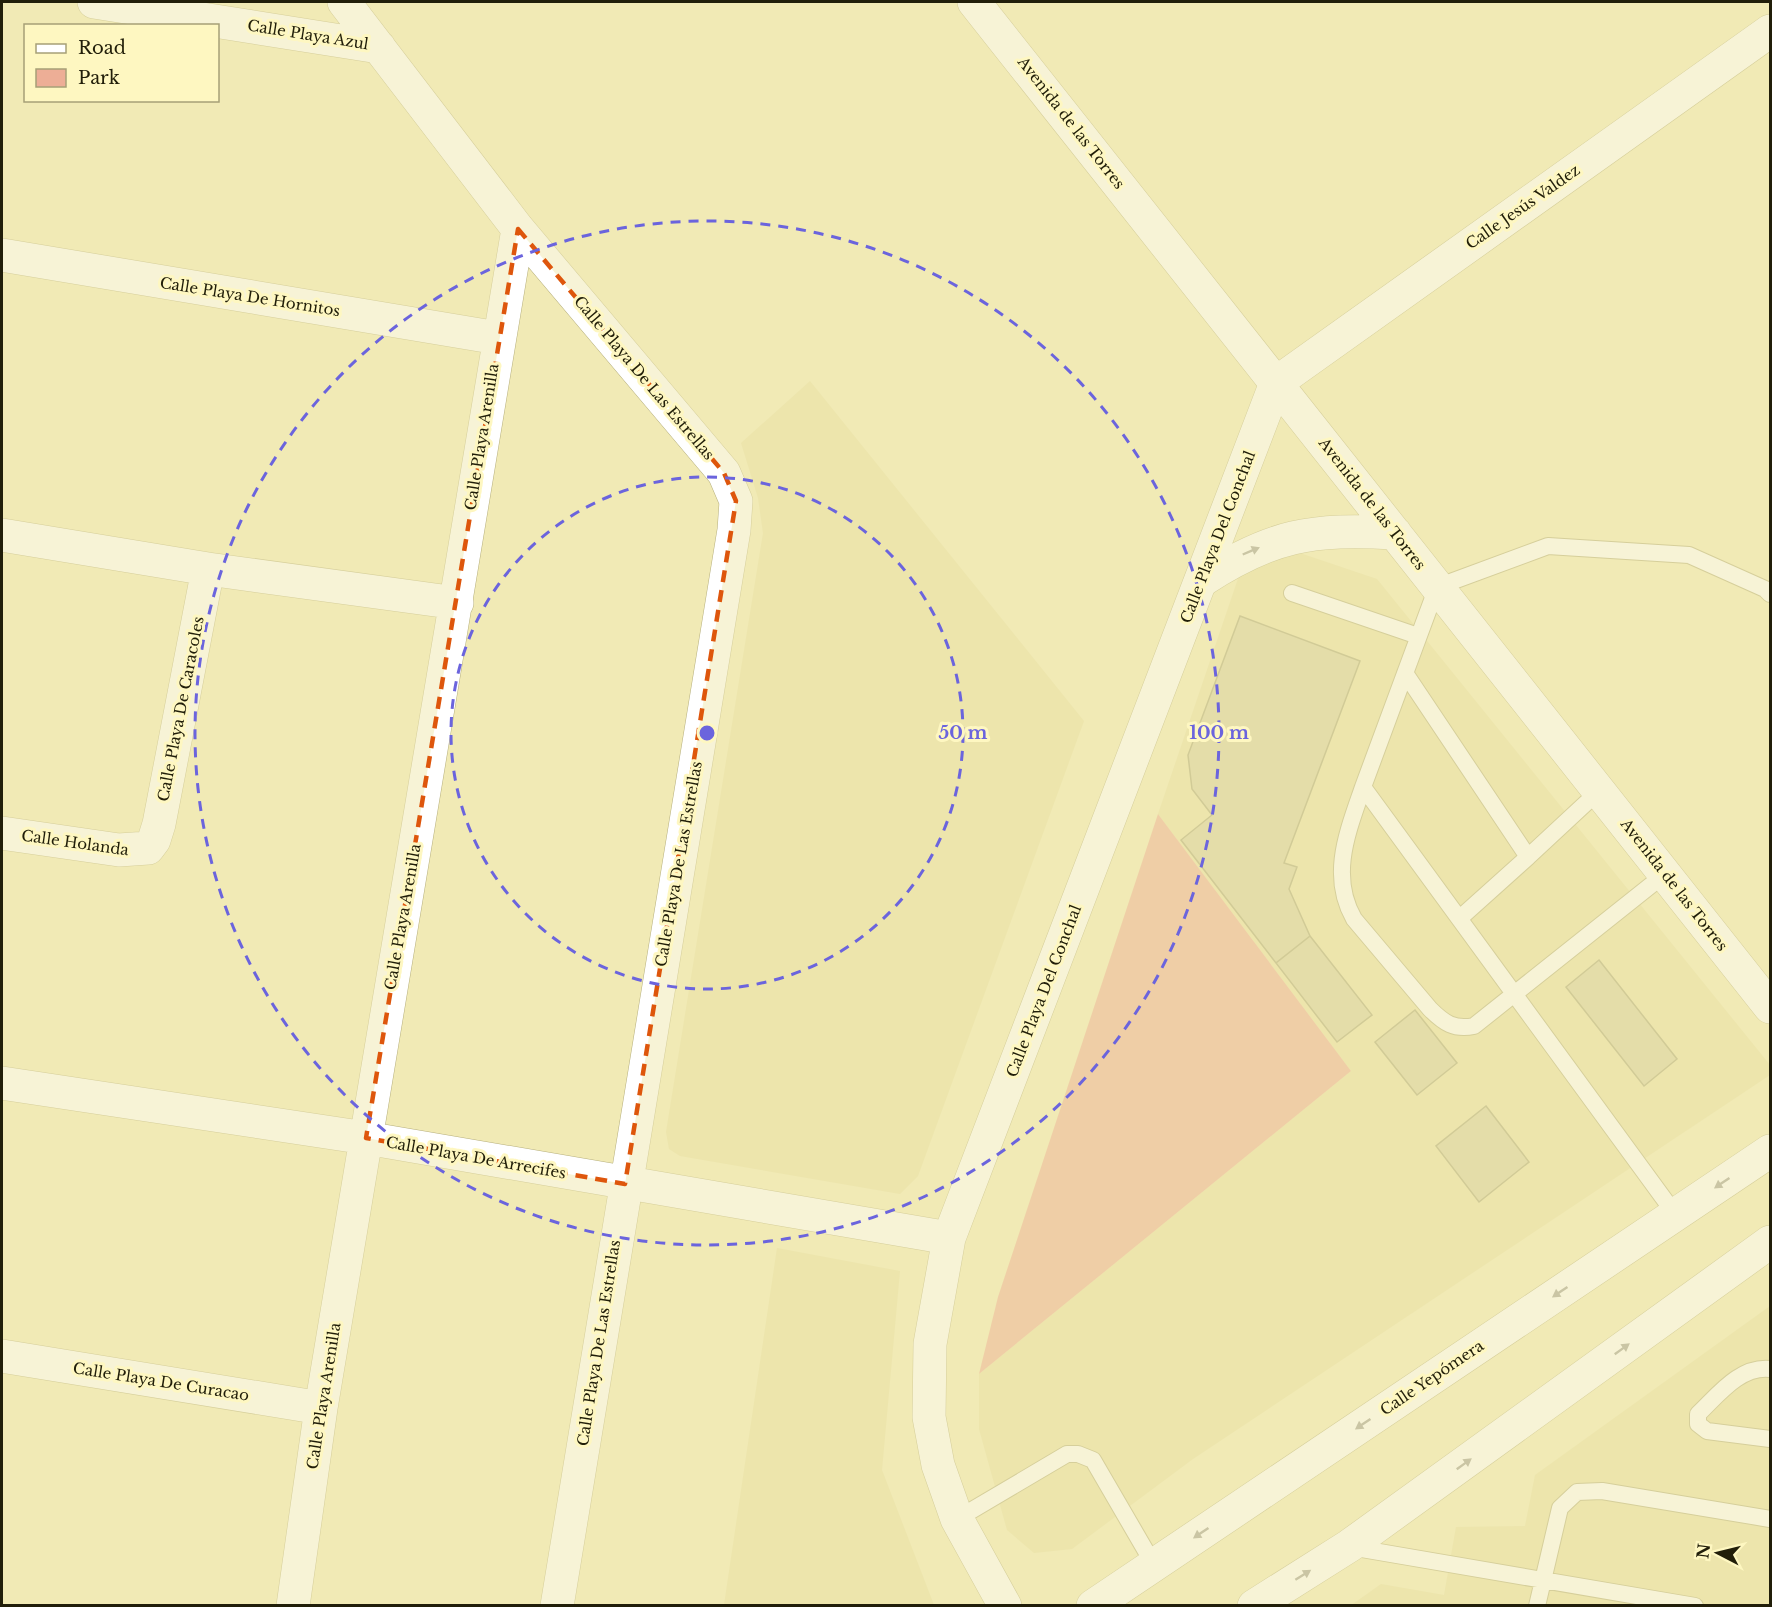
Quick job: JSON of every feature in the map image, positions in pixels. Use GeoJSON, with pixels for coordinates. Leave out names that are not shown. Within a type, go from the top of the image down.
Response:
{"type":"FeatureCollection","features":[{"type":"Feature","properties":{"kind":"street","name":"Calle Playa Azul"},"geometry":{"type":"LineString","coordinates":[[94,2],[379,47]]}},
{"type":"Feature","properties":{"kind":"street","name":"Calle Playa De Las Estrellas"},"geometry":{"type":"LineString","coordinates":[[344,2],[518,229],[724,473],[736,501],[734,530],[557,1605]]}},
{"type":"Feature","properties":{"kind":"street","name":"Avenida de las Torres"},"geometry":{"type":"LineString","coordinates":[[974,2],[1770,1007]]}},
{"type":"Feature","properties":{"kind":"street","name":"Calle Jesús Valdez"},"geometry":{"type":"LineString","coordinates":[[1276,383],[1770,31]]}},
{"type":"Feature","properties":{"kind":"street","name":"Calle Playa Arenilla"},"geometry":{"type":"LineString","coordinates":[[293,1605],[321,1408],[518,229]]}},
{"type":"Feature","properties":{"kind":"street","name":"Calle Playa De Hornitos"},"geometry":{"type":"LineString","coordinates":[[2,255],[498,338]]}},
{"type":"Feature","properties":{"kind":"street","name":"Calle Playa Del Conchal"},"geometry":{"type":"LineString","coordinates":[[1005,1605],[957,1519],[938,1465],[929,1417],[930,1344],[950,1238],[1276,383]]}},
{"type":"Feature","properties":{"kind":"street"},"geometry":{"type":"LineString","coordinates":[[1201,581],[1237,557],[1273,542],[1309,533],[1350,531],[1395,533]]}},
{"type":"Feature","properties":{"kind":"street"},"geometry":{"type":"LineString","coordinates":[[2,535],[208,568],[457,603]]}},
{"type":"Feature","properties":{"kind":"street","name":"Calle Playa De Caracoles"},"geometry":{"type":"LineString","coordinates":[[148,848],[154,840],[159,824],[208,568]]}},
{"type":"Feature","properties":{"kind":"street","name":"Calle Holanda"},"geometry":{"type":"LineString","coordinates":[[2,833],[119,850],[148,848]]}},
{"type":"Feature","properties":{"kind":"street","name":"Calle Playa De Arrecifes"},"geometry":{"type":"LineString","coordinates":[[2,1083],[366,1138],[950,1238]]}},
{"type":"Feature","properties":{"kind":"street","name":"Calle Yepómera"},"geometry":{"type":"LineString","coordinates":[[1093,1605],[1770,1151]]}},
{"type":"Feature","properties":{"kind":"street"},"geometry":{"type":"LineString","coordinates":[[1254,1605],[1349,1546],[1770,1242]]}},
{"type":"Feature","properties":{"kind":"street","name":"Calle Playa De Curacao"},"geometry":{"type":"LineString","coordinates":[[2,1356],[321,1408]]}},
{"type":"Feature","properties":{"kind":"lane"},"geometry":{"type":"LineString","coordinates":[[1665,874],[1516,995],[1474,1026],[1455,1028],[1443,1022],[1354,919],[1341,889],[1343,848],[1363,787],[1437,587],[1548,546],[1689,555],[1765,589],[1770,594]]}},
{"type":"Feature","properties":{"kind":"lane"},"geometry":{"type":"LineString","coordinates":[[1292,593],[1418,636]]}},
{"type":"Feature","properties":{"kind":"lane"},"geometry":{"type":"LineString","coordinates":[[1405,674],[1528,856]]}},
{"type":"Feature","properties":{"kind":"lane"},"geometry":{"type":"LineString","coordinates":[[1363,787],[1676,1214]]}},
{"type":"Feature","properties":{"kind":"lane"},"geometry":{"type":"LineString","coordinates":[[1460,918],[1599,791]]}},
{"type":"Feature","properties":{"kind":"lane"},"geometry":{"type":"LineString","coordinates":[[1770,1369],[1747,1371],[1698,1413],[1698,1424],[1707,1431],[1770,1439]]}},
{"type":"Feature","properties":{"kind":"lane"},"geometry":{"type":"LineString","coordinates":[[957,1519],[1066,1454],[1078,1454],[1093,1460],[1154,1564]]}},
{"type":"Feature","properties":{"kind":"lane"},"geometry":{"type":"LineString","coordinates":[[1537,1605],[1560,1508],[1577,1492],[1602,1491],[1770,1519]]}},
{"type":"Feature","properties":{"kind":"lane"},"geometry":{"type":"LineString","coordinates":[[1349,1546],[1688,1605]]}},
{"type":"Feature","properties":{"kind":"highlighted area"},"geometry":{"type":"Polygon","coordinates":[[[518,229],[724,473],[736,501],[625,1184],[366,1138],[518,229]]]}},
{"type":"Feature","properties":{"kind":"shaded area"},"geometry":{"type":"Polygon","coordinates":[[[810,381],[1084,721],[918,1176],[900,1194],[680,1156],[669,1149],[666,1132],[763,533],[758,498],[741,443],[810,381]]]}},
{"type":"Feature","properties":{"kind":"shaded area"},"geometry":{"type":"Polygon","coordinates":[[[1285,548],[1377,579],[1770,1065],[1770,1075],[1193,1459],[1072,1549],[1034,1553],[1007,1530],[979,1429],[979,1374],[1351,1071],[1158,814],[1243,564],[1285,548]]]}},
{"type":"Feature","properties":{"kind":"shaded area"},"geometry":{"type":"Polygon","coordinates":[[[777,1248],[900,1271],[882,1470],[934,1605],[724,1605],[777,1248]]]}},
{"type":"Feature","properties":{"kind":"shaded area"},"geometry":{"type":"Polygon","coordinates":[[[1770,1306],[1770,1605],[1350,1606],[1381,1584],[1444,1595],[1456,1527],[1525,1526],[1535,1475],[1770,1306]]]}},
{"type":"Feature","properties":{"kind":"green space"},"geometry":{"type":"Polygon","coordinates":[[[1158,814],[1351,1071],[979,1374],[998,1297],[1158,814]]]}},
{"type":"Feature","properties":{"kind":"building"},"geometry":{"type":"Polygon","coordinates":[[[1240,616],[1360,661],[1284,863],[1297,867],[1289,889],[1310,936],[1276,963],[1181,840],[1212,815],[1192,789],[1188,755],[1240,616]]]}},
{"type":"Feature","properties":{"kind":"building"},"geometry":{"type":"Polygon","coordinates":[[[1310,936],[1372,1015],[1337,1042],[1276,963],[1310,936]]]}},
{"type":"Feature","properties":{"kind":"building"},"geometry":{"type":"Polygon","coordinates":[[[1599,960],[1677,1059],[1644,1086],[1566,987],[1599,960]]]}},
{"type":"Feature","properties":{"kind":"building"},"geometry":{"type":"Polygon","coordinates":[[[1415,1010],[1457,1063],[1417,1095],[1375,1042],[1415,1010]]]}},
{"type":"Feature","properties":{"kind":"building"},"geometry":{"type":"Polygon","coordinates":[[[1486,1106],[1529,1162],[1479,1202],[1436,1146],[1486,1106]]]}}]}
